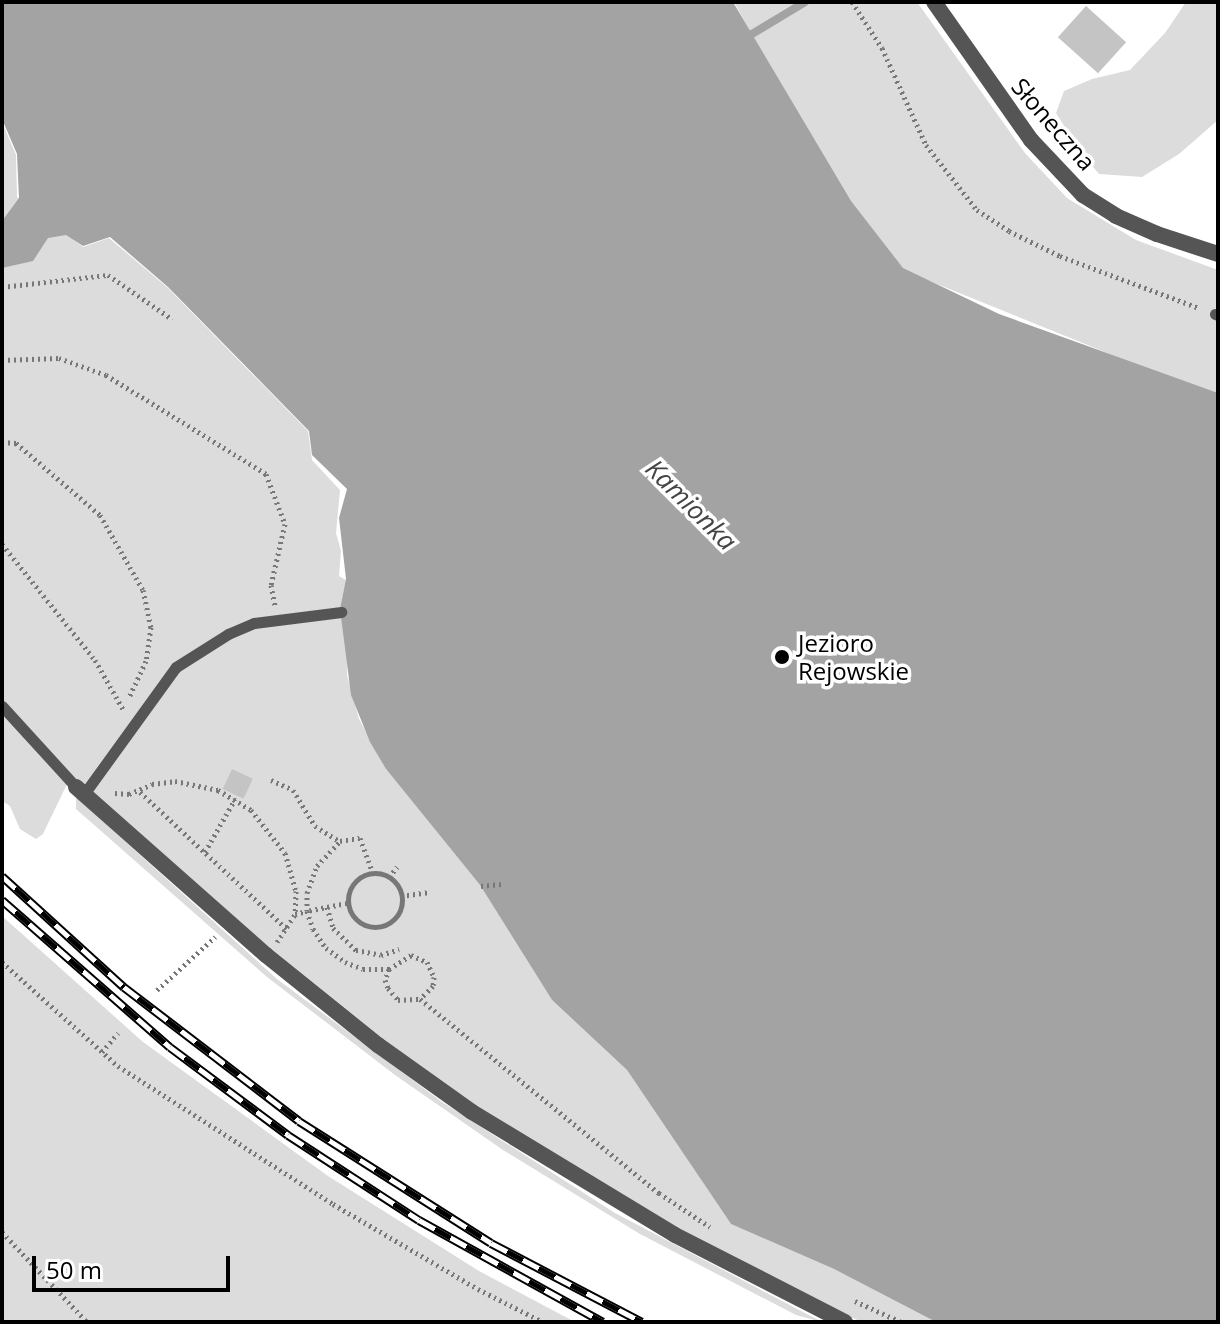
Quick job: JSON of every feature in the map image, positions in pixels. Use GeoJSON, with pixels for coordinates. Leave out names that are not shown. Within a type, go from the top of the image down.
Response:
{"type":"FeatureCollection","features":[{"type":"Feature","properties":{"kind":"street","name":"Słoneczna"},"geometry":{"type":"LineString","coordinates":[[934,2],[1031,140],[1083,195],[1116,216],[1157,234],[1218,254]]}},
{"type":"Feature","properties":{"kind":"street"},"geometry":{"type":"LineString","coordinates":[[80,790],[288,973],[378,1045],[472,1112],[675,1235],[845,1322]]}},
{"type":"Feature","properties":{"kind":"lane"},"geometry":{"type":"LineString","coordinates":[[2,706],[80,790],[176,667],[228,634],[254,623],[341,612]]}},
{"type":"Feature","properties":{"kind":"path"},"geometry":{"type":"LineString","coordinates":[[852,2],[882,48],[926,145],[977,210],[1009,231],[1060,256],[1216,315]]}},
{"type":"Feature","properties":{"kind":"path"},"geometry":{"type":"LineString","coordinates":[[2,287],[108,275],[172,319]]}},
{"type":"Feature","properties":{"kind":"path"},"geometry":{"type":"LineString","coordinates":[[2,360],[59,358],[106,375],[266,474],[285,524],[271,585]]}},
{"type":"Feature","properties":{"kind":"path"},"geometry":{"type":"LineString","coordinates":[[2,442],[16,443],[100,515],[143,590],[151,627],[146,661],[123,709]]}},
{"type":"Feature","properties":{"kind":"path"},"geometry":{"type":"LineString","coordinates":[[2,544],[95,660],[123,709],[124,719]]}},
{"type":"Feature","properties":{"kind":"path"},"geometry":{"type":"LineString","coordinates":[[271,780],[293,790],[315,826],[340,841]]}},
{"type":"Feature","properties":{"kind":"path"},"geometry":{"type":"LineString","coordinates":[[175,781],[218,790],[235,799],[265,825],[285,853],[296,891],[295,914],[287,929],[140,792],[145,786],[175,781]]}},
{"type":"Feature","properties":{"kind":"path"},"geometry":{"type":"LineString","coordinates":[[205,852],[235,799]]}},
{"type":"Feature","properties":{"kind":"path"},"geometry":{"type":"LineString","coordinates":[[373,873],[360,838],[340,841],[317,866],[307,893],[307,911],[317,938],[345,962],[363,969],[389,969],[411,955],[427,962],[434,977],[433,986],[420,999],[407,1002],[393,995],[385,980],[389,969]]}},
{"type":"Feature","properties":{"kind":"path"},"geometry":{"type":"LineString","coordinates":[[389,877],[397,867]]}},
{"type":"Feature","properties":{"kind":"path"},"geometry":{"type":"LineString","coordinates":[[373,873],[389,877],[401,896],[395,918],[379,927],[359,923],[347,903],[353,884],[373,873]]}},
{"type":"Feature","properties":{"kind":"path"},"geometry":{"type":"LineString","coordinates":[[481,886],[501,884]]}},
{"type":"Feature","properties":{"kind":"path"},"geometry":{"type":"LineString","coordinates":[[401,896],[428,892]]}},
{"type":"Feature","properties":{"kind":"path"},"geometry":{"type":"LineString","coordinates":[[295,914],[347,903]]}},
{"type":"Feature","properties":{"kind":"path"},"geometry":{"type":"LineString","coordinates":[[327,907],[333,928],[356,950],[381,955],[399,949]]}},
{"type":"Feature","properties":{"kind":"path"},"geometry":{"type":"LineString","coordinates":[[157,990],[215,937]]}},
{"type":"Feature","properties":{"kind":"path"},"geometry":{"type":"LineString","coordinates":[[2,962],[102,1052],[177,1105],[333,1204],[478,1289],[543,1322]]}},
{"type":"Feature","properties":{"kind":"path"},"geometry":{"type":"LineString","coordinates":[[420,999],[659,1193],[716,1231]]}},
{"type":"Feature","properties":{"kind":"path"},"geometry":{"type":"LineString","coordinates":[[102,1052],[118,1033]]}},
{"type":"Feature","properties":{"kind":"path"},"geometry":{"type":"LineString","coordinates":[[2,1232],[87,1322]]}},
{"type":"Feature","properties":{"kind":"path"},"geometry":{"type":"LineString","coordinates":[[848,1297],[901,1322]]}},
{"type":"Feature","properties":{"kind":"shaded area"},"geometry":{"type":"Polygon","coordinates":[[[734,2],[917,2],[1025,153],[1067,198],[1136,240],[1218,270],[1218,393],[1142,367],[905,271],[851,203],[805,132],[734,2]]]}},
{"type":"Feature","properties":{"kind":"shaded area"},"geometry":{"type":"Polygon","coordinates":[[[1186,2],[1218,2],[1218,120],[1179,154],[1142,177],[1099,174],[1079,150],[1056,113],[1064,91],[1092,79],[1130,70],[1165,33],[1186,2]]]}},
{"type":"Feature","properties":{"kind":"shaded area"},"geometry":{"type":"Polygon","coordinates":[[[2,122],[16,155],[17,197],[83,247],[109,238],[168,288],[308,431],[312,460],[340,490],[336,533],[341,551],[339,576],[346,580],[340,609],[347,639],[347,675],[359,719],[386,769],[480,885],[552,1000],[627,1070],[731,1224],[834,1269],[936,1322],[862,1322],[837,1311],[707,1245],[524,1138],[427,1074],[67,784],[43,834],[36,839],[20,829],[10,806],[2,801],[2,122]]]}},
{"type":"Feature","properties":{"kind":"shaded area"},"geometry":{"type":"Polygon","coordinates":[[[76,797],[277,979],[442,1102],[615,1213],[822,1322],[796,1315],[640,1234],[503,1150],[395,1075],[267,977],[76,809],[76,797]]]}},
{"type":"Feature","properties":{"kind":"shaded area"},"geometry":{"type":"Polygon","coordinates":[[[2,916],[143,1042],[328,1176],[479,1271],[575,1322],[2,1322],[2,916]]]}},
{"type":"Feature","properties":{"kind":"water","name":"Jezioro Rejowskie"},"geometry":{"type":"Polygon","coordinates":[[[2,2],[733,2],[851,201],[903,268],[999,314],[1218,393],[1218,1322],[936,1322],[834,1269],[731,1224],[627,1070],[552,1000],[480,885],[386,769],[370,742],[351,695],[340,609],[346,579],[339,518],[347,489],[312,455],[309,431],[168,287],[110,237],[83,246],[66,235],[48,238],[33,261],[2,268],[2,221],[19,198],[17,154],[2,119],[2,2]]]}},
{"type":"Feature","properties":{"kind":"building"},"geometry":{"type":"Polygon","coordinates":[[[1086,6],[1126,42],[1098,73],[1058,37],[1086,6]]]}},
{"type":"Feature","properties":{"kind":"building"},"geometry":{"type":"Polygon","coordinates":[[[232,769],[253,779],[244,799],[223,789],[232,769]]]}},
{"type":"Feature","properties":{"kind":"waterway"},"geometry":{"type":"LineString","coordinates":[[752,34],[805,2]]}},
{"type":"Feature","properties":{"kind":"railway"},"geometry":{"type":"LineString","coordinates":[[2,876],[124,987],[299,1121],[491,1243],[642,1322]]}},
{"type":"Feature","properties":{"kind":"railway"},"geometry":{"type":"LineString","coordinates":[[2,900],[170,1047],[288,1135],[419,1220],[603,1322]]}},
{"type":"Feature","properties":{"kind":"place","name":"Jezioro Rejowskie"},"geometry":{"type":"Point","coordinates":[782,657]}},
{"type":"Feature","properties":{"kind":"water label","name":"Kamionka"},"geometry":{"type":"Point","coordinates":[691,505]}}]}
